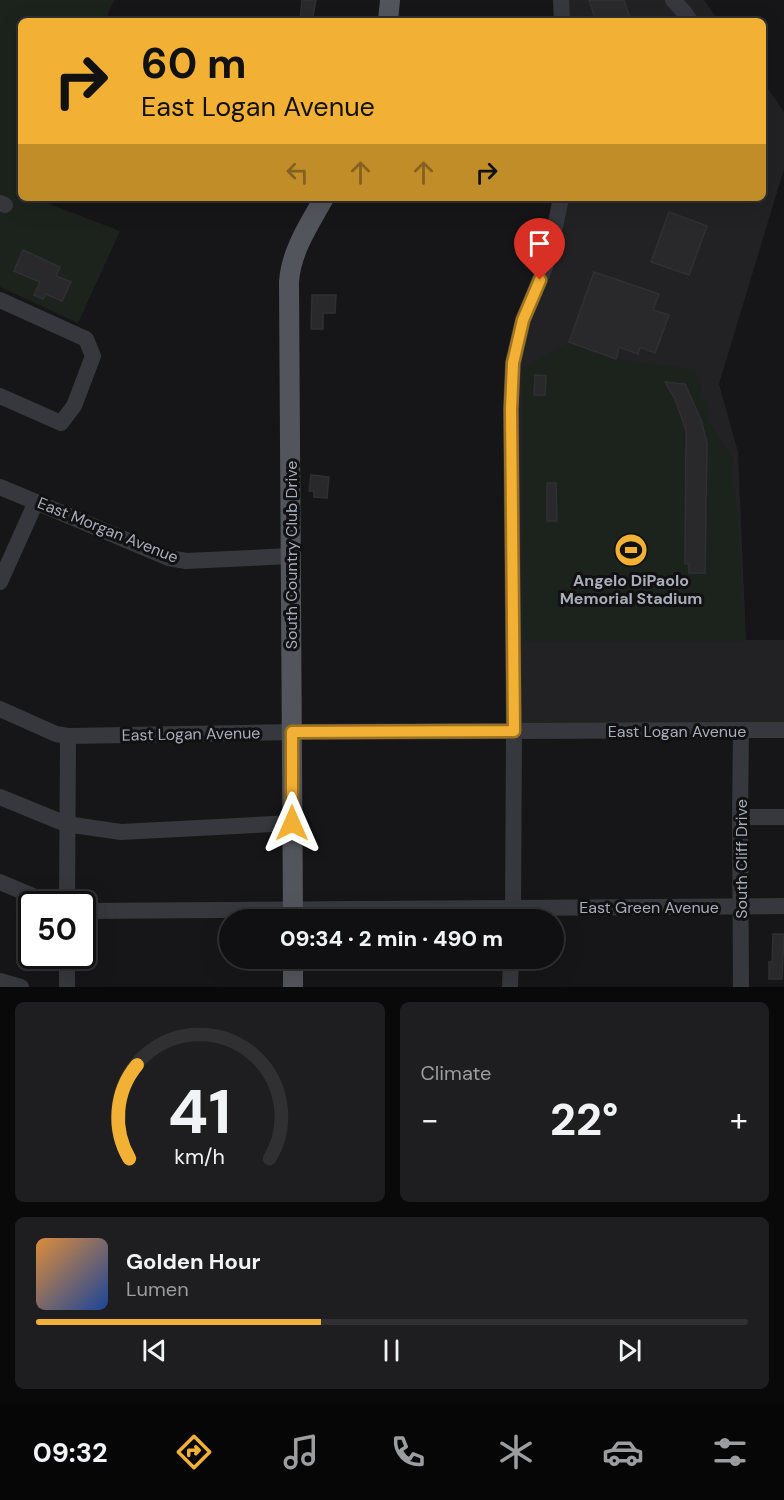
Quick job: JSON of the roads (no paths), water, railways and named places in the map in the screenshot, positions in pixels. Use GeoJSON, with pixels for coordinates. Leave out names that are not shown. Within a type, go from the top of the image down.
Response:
{"type":"FeatureCollection","features":[{"type":"Feature","properties":{"kind":"main road"},"geometry":{"type":"LineString","coordinates":[[388,18],[390,0]]}},
{"type":"Feature","properties":{"kind":"main road","name":"South Country Club Drive"},"geometry":{"type":"LineString","coordinates":[[293,909],[290,265],[295,251],[322,201]]}},
{"type":"Feature","properties":{"kind":"main road"},"geometry":{"type":"LineString","coordinates":[[293,969],[293,987]]}},
{"type":"Feature","properties":{"kind":"street"},"geometry":{"type":"LineString","coordinates":[[561,0],[562,18]]}},
{"type":"Feature","properties":{"kind":"street"},"geometry":{"type":"LineString","coordinates":[[673,0],[688,18]]}},
{"type":"Feature","properties":{"kind":"street"},"geometry":{"type":"LineString","coordinates":[[514,909],[511,409],[513,363],[523,320],[548,260],[560,201]]}},
{"type":"Feature","properties":{"kind":"street"},"geometry":{"type":"LineString","coordinates":[[0,300],[86,339],[93,356],[74,406],[61,423],[0,396]]}},
{"type":"Feature","properties":{"kind":"street","name":"East Morgan Avenue"},"geometry":{"type":"LineString","coordinates":[[0,487],[169,558],[186,561],[291,556]]}},
{"type":"Feature","properties":{"kind":"street"},"geometry":{"type":"LineString","coordinates":[[0,582],[36,502]]}},
{"type":"Feature","properties":{"kind":"street","name":"East Logan Avenue"},"geometry":{"type":"LineString","coordinates":[[0,709],[56,734],[68,736],[292,732],[784,730]]}},
{"type":"Feature","properties":{"kind":"street","name":"South Cliff Drive"},"geometry":{"type":"LineString","coordinates":[[741,730],[741,987]]}},
{"type":"Feature","properties":{"kind":"street"},"geometry":{"type":"LineString","coordinates":[[67,891],[68,736]]}},
{"type":"Feature","properties":{"kind":"street"},"geometry":{"type":"LineString","coordinates":[[0,797],[66,824],[122,832],[292,823]]}},
{"type":"Feature","properties":{"kind":"street"},"geometry":{"type":"LineString","coordinates":[[740,817],[784,817]]}},
{"type":"Feature","properties":{"kind":"street"},"geometry":{"type":"LineString","coordinates":[[0,882],[21,891]]}},
{"type":"Feature","properties":{"kind":"street","name":"East Green Avenue"},"geometry":{"type":"LineString","coordinates":[[564,911],[784,906]]}},
{"type":"Feature","properties":{"kind":"street","name":"East Green Avenue"},"geometry":{"type":"LineString","coordinates":[[96,911],[219,913]]}},
{"type":"Feature","properties":{"kind":"street"},"geometry":{"type":"LineString","coordinates":[[67,969],[67,987]]}},
{"type":"Feature","properties":{"kind":"street"},"geometry":{"type":"LineString","coordinates":[[510,987],[511,969]]}},
{"type":"Feature","properties":{"kind":"street"},"geometry":{"type":"LineString","coordinates":[[0,981],[21,987]]}},
{"type":"Feature","properties":{"kind":"place","name":"Angelo DiPaolo Memorial Stadium"},"geometry":{"type":"Point","coordinates":[631,550]}}]}
